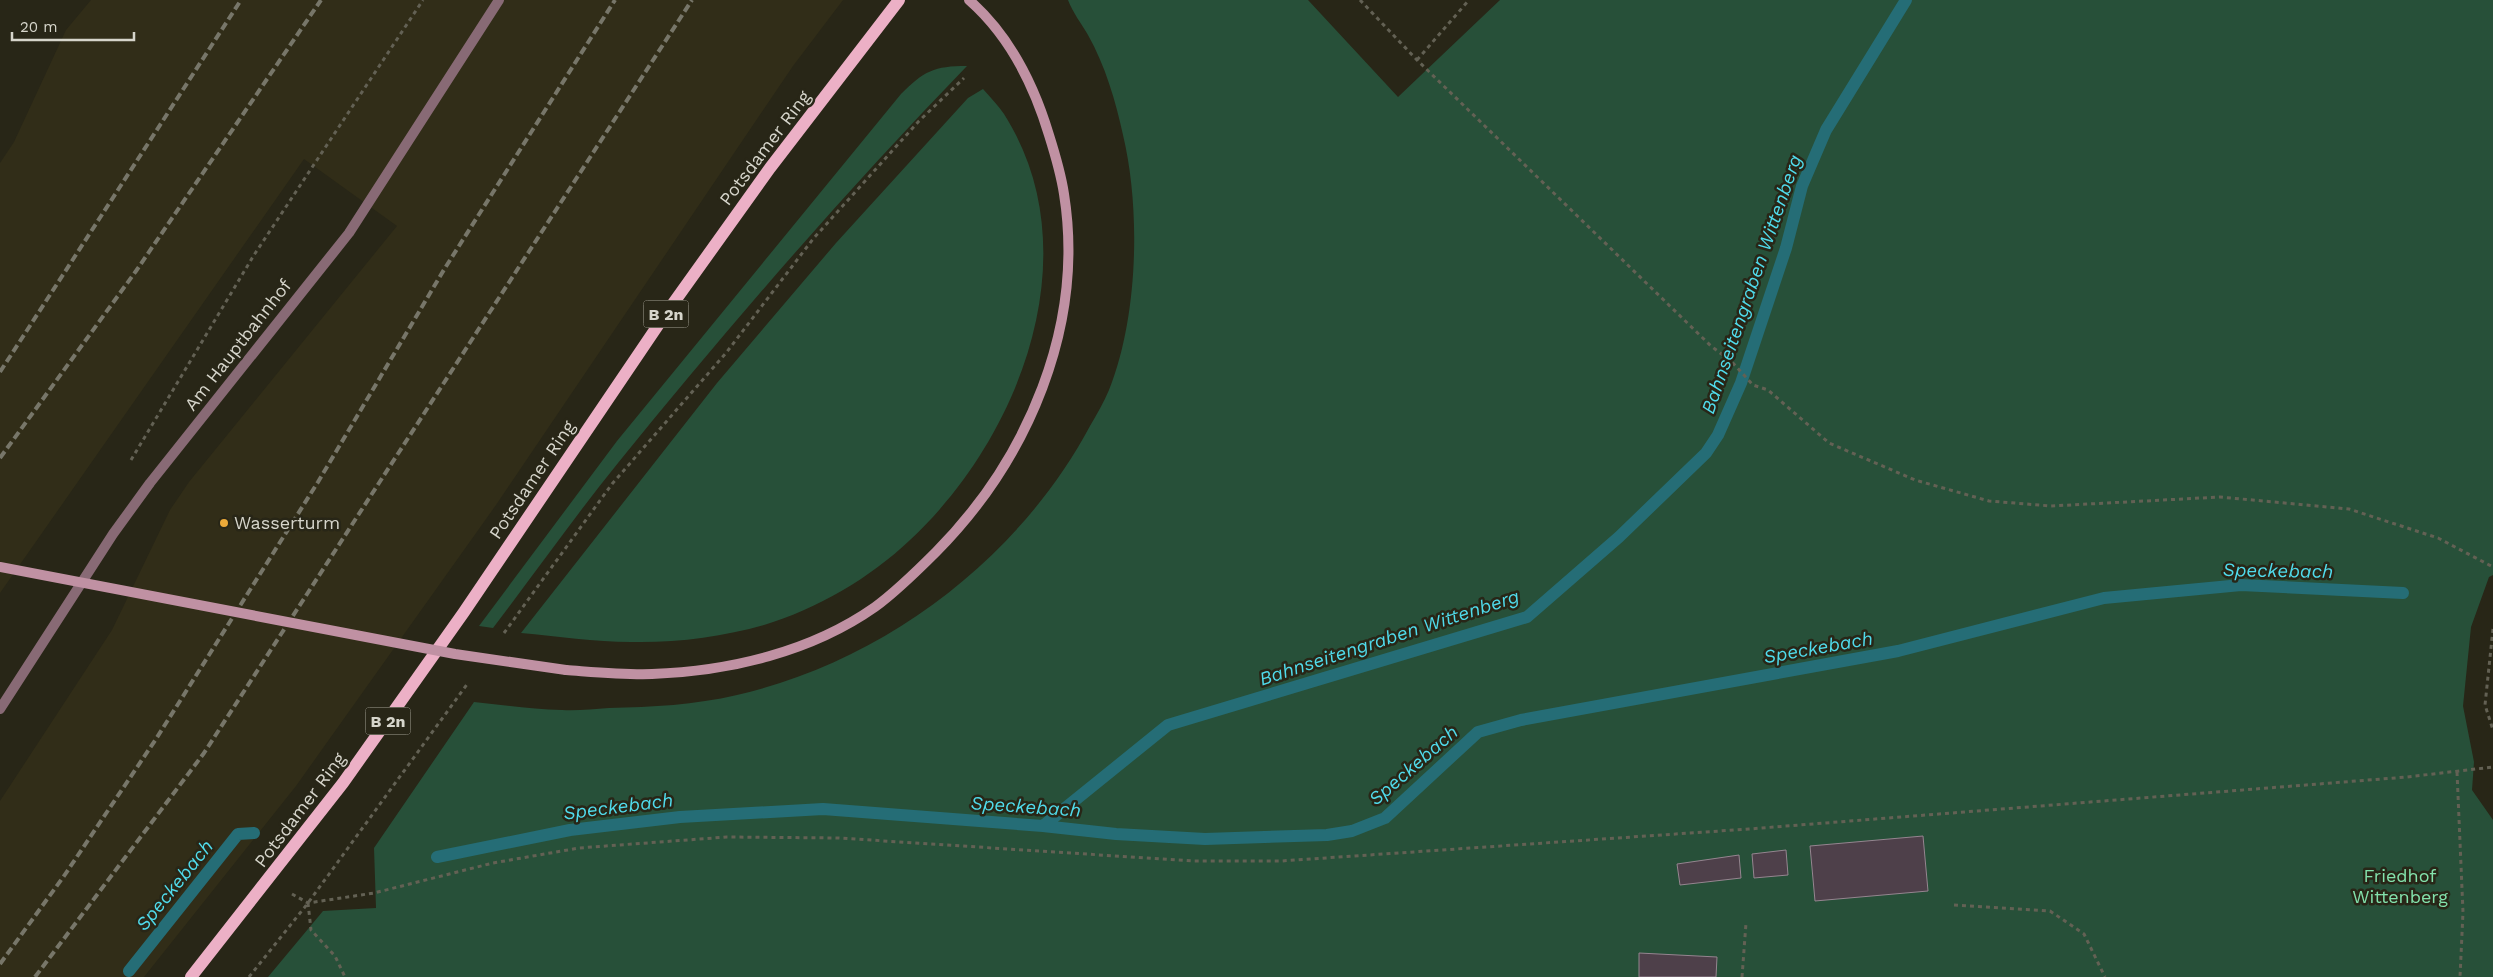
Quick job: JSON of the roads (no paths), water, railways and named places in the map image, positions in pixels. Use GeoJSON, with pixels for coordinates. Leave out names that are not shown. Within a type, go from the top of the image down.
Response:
{"type":"FeatureCollection","features":[{"type":"Feature","properties":{"kind":"main road","name":"Potsdamer Ring"},"geometry":{"type":"LineString","coordinates":[[191,977],[344,783],[414,685],[667,312],[753,191],[899,0]]}},
{"type":"Feature","properties":{"kind":"street","name":"Am Hauptbahnhof"},"geometry":{"type":"LineString","coordinates":[[0,709],[112,534],[150,483],[353,226],[499,0]]}},
{"type":"Feature","properties":{"kind":"street"},"geometry":{"type":"LineString","coordinates":[[0,567],[455,654],[566,670],[652,674],[696,670],[752,660],[790,649],[832,632],[874,607],[912,576],[980,503],[1006,463],[1029,421],[1048,376],[1060,330],[1066,287],[1068,242],[1064,194],[1043,116],[1026,76],[1004,39],[969,0]]}},
{"type":"Feature","properties":{"kind":"waterway","name":"Bahnseitengraben Wittenberg"},"geometry":{"type":"LineString","coordinates":[[1043,826],[1168,725],[1527,617],[1619,537],[1706,453],[1718,435],[1741,383],[1786,248],[1802,186],[1826,130],[1906,0]]}},
{"type":"Feature","properties":{"kind":"waterway","name":"Speckebach"},"geometry":{"type":"LineString","coordinates":[[437,857],[570,830],[680,817],[823,809],[1043,826],[1116,834],[1205,839],[1327,835],[1352,831],[1385,818],[1478,732],[1521,720],[1898,651],[2104,598],[2241,585],[2403,593]]}},
{"type":"Feature","properties":{"kind":"waterway","name":"Speckebach"},"geometry":{"type":"LineString","coordinates":[[129,971],[238,834],[254,833]]}},
{"type":"Feature","properties":{"kind":"railway"},"geometry":{"type":"LineString","coordinates":[[0,372],[241,0]]}},
{"type":"Feature","properties":{"kind":"railway"},"geometry":{"type":"LineString","coordinates":[[0,458],[136,271],[321,0]]}},
{"type":"Feature","properties":{"kind":"railway"},"geometry":{"type":"LineString","coordinates":[[0,964],[64,876],[156,739],[318,482],[445,268],[615,0]]}},
{"type":"Feature","properties":{"kind":"railway"},"geometry":{"type":"LineString","coordinates":[[35,977],[204,753],[692,0]]}},
{"type":"Feature","properties":{"kind":"place","name":"Wasserturm"},"geometry":{"type":"Point","coordinates":[224,523]}},
{"type":"Feature","properties":{"kind":"park label","name":"Friedhof Wittenberg"},"geometry":{"type":"Point","coordinates":[2400,886]}}]}
